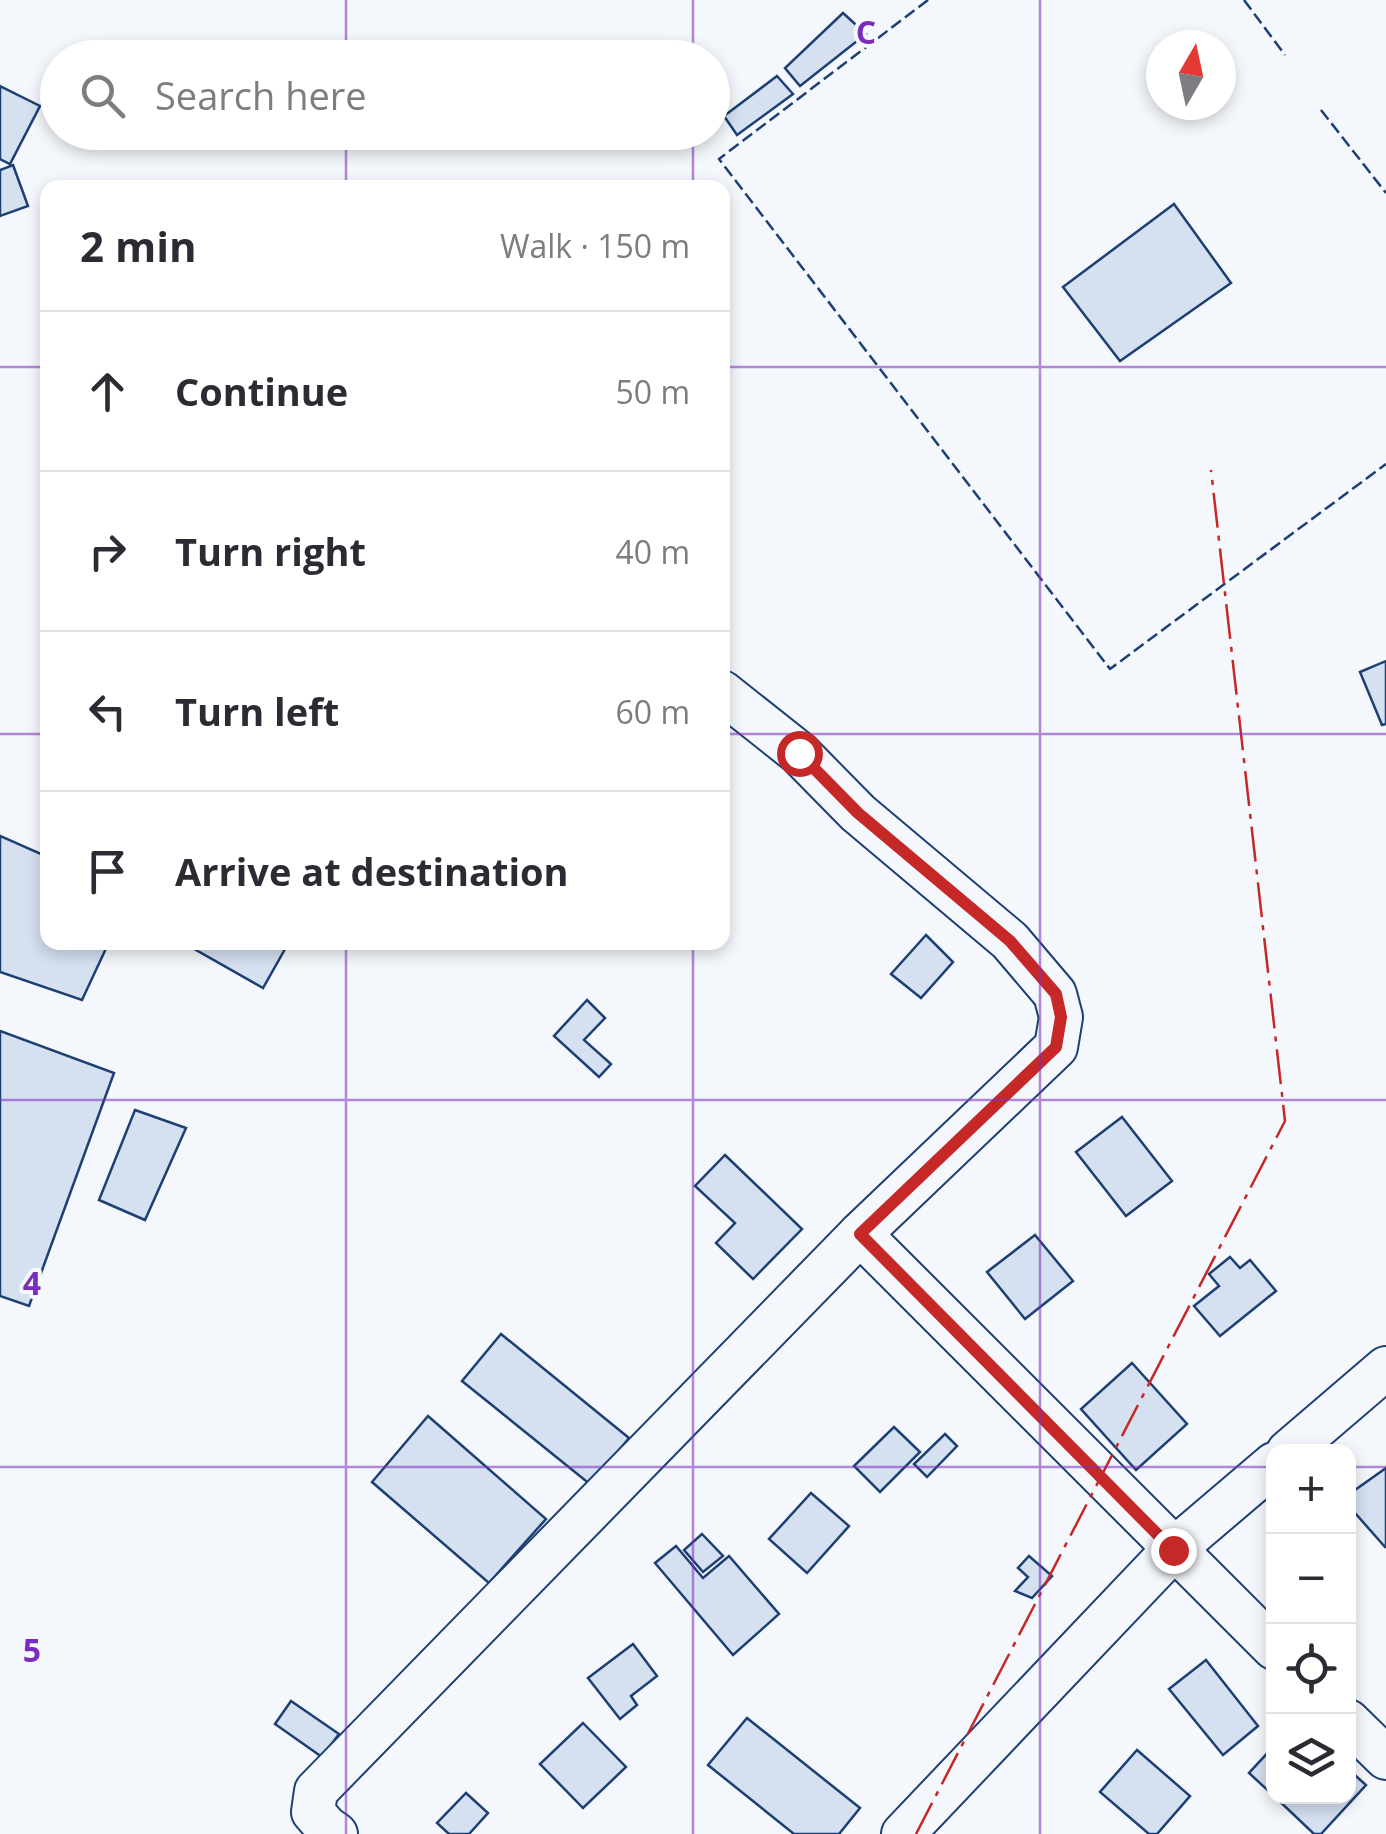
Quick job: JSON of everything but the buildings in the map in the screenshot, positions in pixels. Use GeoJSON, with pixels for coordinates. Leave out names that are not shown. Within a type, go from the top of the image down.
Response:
{"type":"FeatureCollection","features":[{"type":"Feature","properties":{"kind":"street"},"geometry":{"type":"LineString","coordinates":[[336,1834],[313,1812],[316,1791],[860,1234],[1056,1047],[1061,1017],[1056,994],[1010,941],[858,813],[799,753],[730,698]]}},
{"type":"Feature","properties":{"kind":"street"},"geometry":{"type":"LineString","coordinates":[[860,1234],[1266,1640]]}},
{"type":"Feature","properties":{"kind":"street"},"geometry":{"type":"LineString","coordinates":[[1297,1444],[1386,1368]]}},
{"type":"Feature","properties":{"kind":"street"},"geometry":{"type":"LineString","coordinates":[[903,1834],[1173,1550],[1266,1471]]}},
{"type":"Feature","properties":{"kind":"street"},"geometry":{"type":"LineString","coordinates":[[1356,1730],[1386,1758]]}},
{"type":"Feature","properties":{"kind":"fence"},"geometry":{"type":"LineString","coordinates":[[928,0],[719,159],[1110,669],[1386,464]]}},
{"type":"Feature","properties":{"kind":"fence"},"geometry":{"type":"LineString","coordinates":[[1244,0],[1285,55]]}},
{"type":"Feature","properties":{"kind":"fence"},"geometry":{"type":"LineString","coordinates":[[1321,110],[1386,193]]}},
{"type":"Feature","properties":{"kind":"power"},"geometry":{"type":"LineString","coordinates":[[916,1834],[1285,1121],[1211,470]]}},
{"type":"Feature","properties":{"kind":"route"},"geometry":{"type":"LineString","coordinates":[[799,753],[858,813],[1010,941],[1056,994],[1061,1017],[1056,1047],[860,1234],[1173,1550]]}}]}
